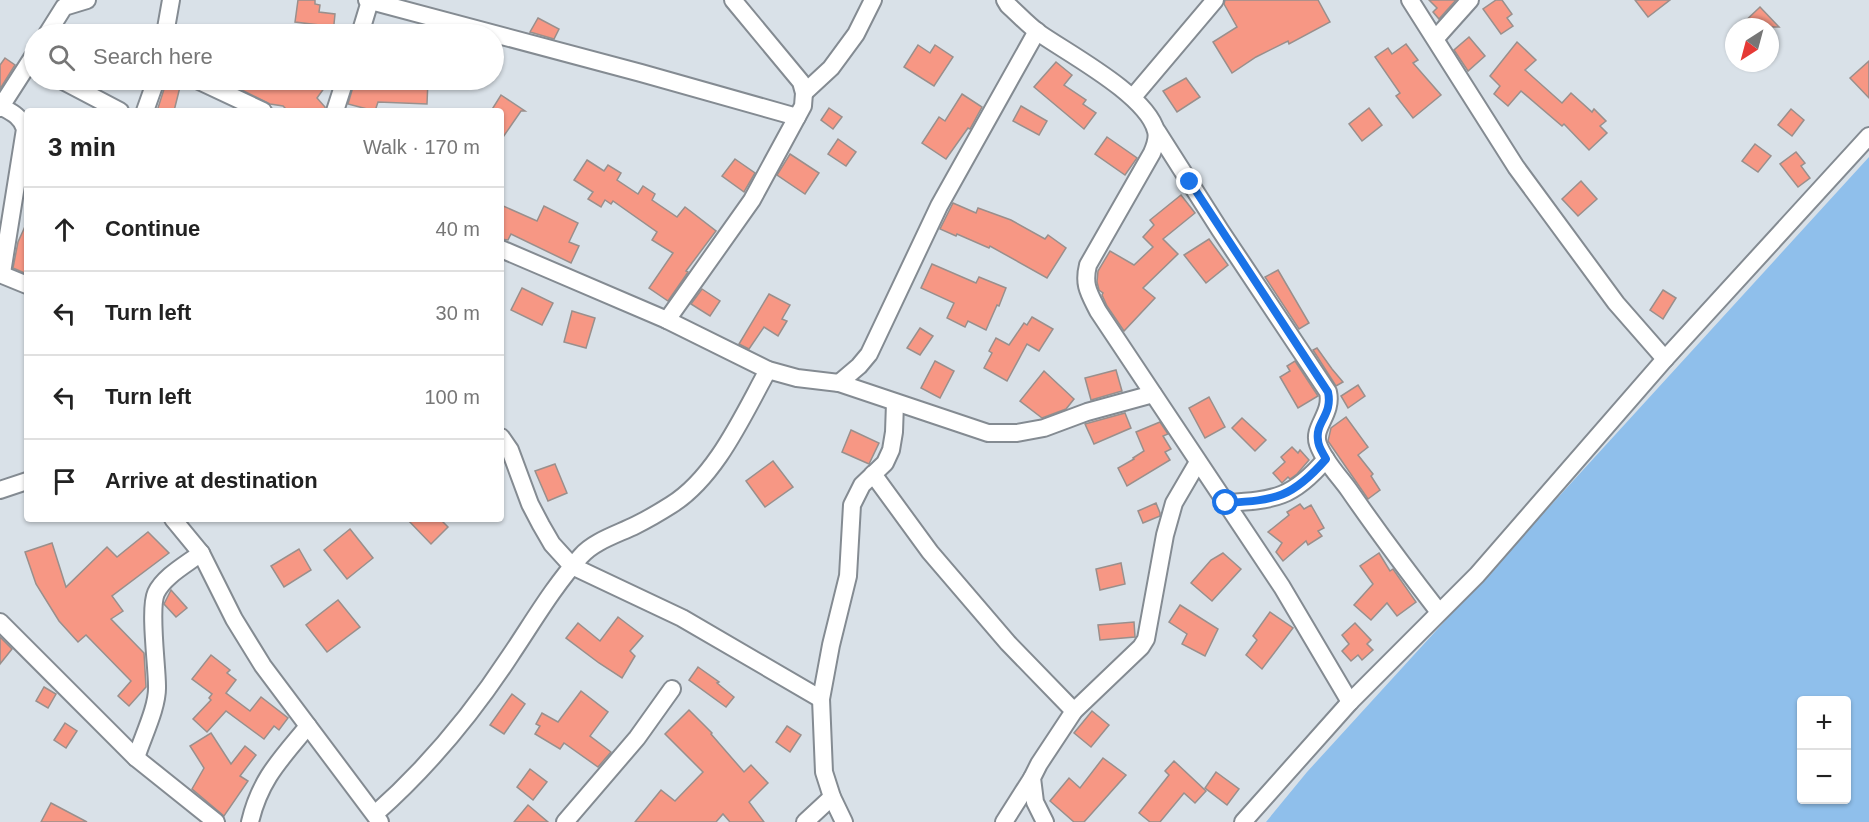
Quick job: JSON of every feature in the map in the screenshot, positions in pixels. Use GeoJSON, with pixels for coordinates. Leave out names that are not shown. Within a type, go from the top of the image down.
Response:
{"type":"FeatureCollection","features":[{"type":"Feature","properties":{"kind":"street"},"geometry":{"type":"LineString","coordinates":[[53,24],[64,7],[87,0]]}},
{"type":"Feature","properties":{"kind":"street"},"geometry":{"type":"LineString","coordinates":[[167,24],[171,0]]}},
{"type":"Feature","properties":{"kind":"street"},"geometry":{"type":"LineString","coordinates":[[363,24],[369,0],[458,24]]}},
{"type":"Feature","properties":{"kind":"street"},"geometry":{"type":"LineString","coordinates":[[667,320],[752,200],[803,106],[804,93],[801,81],[733,0]]}},
{"type":"Feature","properties":{"kind":"street"},"geometry":{"type":"LineString","coordinates":[[804,93],[831,68],[844,51],[856,34],[873,0]]}},
{"type":"Feature","properties":{"kind":"street"},"geometry":{"type":"LineString","coordinates":[[1005,0],[1037,31],[1133,98],[1149,116],[1220,230],[1328,392],[1330,402],[1317,437],[1326,459],[1439,612]]}},
{"type":"Feature","properties":{"kind":"street"},"geometry":{"type":"LineString","coordinates":[[1133,98],[1215,0]]}},
{"type":"Feature","properties":{"kind":"street"},"geometry":{"type":"LineString","coordinates":[[1410,0],[1523,176],[1616,303],[1665,359]]}},
{"type":"Feature","properties":{"kind":"street"},"geometry":{"type":"LineString","coordinates":[[1436,38],[1470,0]]}},
{"type":"Feature","properties":{"kind":"street"},"geometry":{"type":"LineString","coordinates":[[839,383],[859,366],[868,354],[939,206],[1037,31]]}},
{"type":"Feature","properties":{"kind":"street"},"geometry":{"type":"LineString","coordinates":[[504,36],[797,117]]}},
{"type":"Feature","properties":{"kind":"street"},"geometry":{"type":"LineString","coordinates":[[24,74],[0,107],[15,115],[24,126]]}},
{"type":"Feature","properties":{"kind":"street"},"geometry":{"type":"LineString","coordinates":[[80,90],[114,108]]}},
{"type":"Feature","properties":{"kind":"street"},"geometry":{"type":"LineString","coordinates":[[147,108],[153,90]]}},
{"type":"Feature","properties":{"kind":"street"},"geometry":{"type":"LineString","coordinates":[[218,90],[257,108]]}},
{"type":"Feature","properties":{"kind":"street"},"geometry":{"type":"LineString","coordinates":[[336,108],[342,90]]}},
{"type":"Feature","properties":{"kind":"street"},"geometry":{"type":"LineString","coordinates":[[1157,131],[1152,153],[1088,265],[1085,279],[1088,291],[1098,310],[1281,587],[1350,702]]}},
{"type":"Feature","properties":{"kind":"street"},"geometry":{"type":"LineString","coordinates":[[24,135],[1,274],[24,284]]}},
{"type":"Feature","properties":{"kind":"street"},"geometry":{"type":"LineString","coordinates":[[1243,822],[1350,702],[1477,575],[1665,359],[1869,136]]}},
{"type":"Feature","properties":{"kind":"street"},"geometry":{"type":"LineString","coordinates":[[504,250],[667,320],[768,370],[797,378],[839,383],[988,433],[1017,433],[1044,428],[1087,412],[1153,394]]}},
{"type":"Feature","properties":{"kind":"street"},"geometry":{"type":"LineString","coordinates":[[176,522],[201,553],[234,619],[264,666],[378,818],[467,716],[510,657],[550,595],[583,553],[674,503],[693,487],[719,455],[738,426],[768,370]]}},
{"type":"Feature","properties":{"kind":"street"},"geometry":{"type":"LineString","coordinates":[[844,822],[832,797],[824,772],[821,699],[831,645],[848,576],[852,505],[862,484],[885,463],[891,450],[895,403]]}},
{"type":"Feature","properties":{"kind":"street"},"geometry":{"type":"LineString","coordinates":[[504,442],[514,460],[530,504],[541,525],[552,544],[572,566],[682,618],[821,699]]}},
{"type":"Feature","properties":{"kind":"street"},"geometry":{"type":"LineString","coordinates":[[1226,503],[1275,499],[1295,489],[1311,477],[1326,459]]}},
{"type":"Feature","properties":{"kind":"street"},"geometry":{"type":"LineString","coordinates":[[1004,822],[1074,711],[1141,647],[1146,639],[1171,514],[1188,477],[1198,462]]}},
{"type":"Feature","properties":{"kind":"street"},"geometry":{"type":"LineString","coordinates":[[873,474],[930,552],[1008,643],[1074,711]]}},
{"type":"Feature","properties":{"kind":"street"},"geometry":{"type":"LineString","coordinates":[[2,485],[24,481]]}},
{"type":"Feature","properties":{"kind":"street"},"geometry":{"type":"LineString","coordinates":[[136,758],[157,688],[154,599],[156,593],[175,573],[201,553]]}},
{"type":"Feature","properties":{"kind":"street"},"geometry":{"type":"LineString","coordinates":[[0,622],[136,758],[216,822]]}},
{"type":"Feature","properties":{"kind":"street"},"geometry":{"type":"LineString","coordinates":[[565,822],[637,738],[672,689]]}},
{"type":"Feature","properties":{"kind":"street"},"geometry":{"type":"LineString","coordinates":[[250,822],[265,780],[308,726]]}},
{"type":"Feature","properties":{"kind":"street"},"geometry":{"type":"LineString","coordinates":[[1032,778],[1035,802],[1045,822]]}},
{"type":"Feature","properties":{"kind":"street"},"geometry":{"type":"LineString","coordinates":[[805,822],[832,797]]}},
{"type":"Feature","properties":{"kind":"shaded area"},"geometry":{"type":"Polygon","coordinates":[[[1869,157],[1869,822],[1266,822],[1307,772],[1869,157]]]}},
{"type":"Feature","properties":{"kind":"building"},"geometry":{"type":"Polygon","coordinates":[[[298,0],[315,0],[315,4],[320,5],[319,12],[335,14],[334,24],[295,22],[298,0]]]}},
{"type":"Feature","properties":{"kind":"building"},"geometry":{"type":"Polygon","coordinates":[[[1225,0],[1318,0],[1330,22],[1289,44],[1288,41],[1256,57],[1232,73],[1213,42],[1237,27],[1224,4],[1225,0]]]}},
{"type":"Feature","properties":{"kind":"building"},"geometry":{"type":"Polygon","coordinates":[[[1429,0],[1456,0],[1439,19],[1433,12],[1437,8],[1429,0]]]}},
{"type":"Feature","properties":{"kind":"building"},"geometry":{"type":"Polygon","coordinates":[[[1496,0],[1502,0],[1512,14],[1507,18],[1513,26],[1501,34],[1483,9],[1496,0]]]}},
{"type":"Feature","properties":{"kind":"building"},"geometry":{"type":"Polygon","coordinates":[[[1635,0],[1670,0],[1648,17],[1635,0]]]}},
{"type":"Feature","properties":{"kind":"building"},"geometry":{"type":"Polygon","coordinates":[[[1760,7],[1770,18],[1748,18],[1760,7]]]}},
{"type":"Feature","properties":{"kind":"building"},"geometry":{"type":"Polygon","coordinates":[[[538,18],[559,29],[554,39],[530,32],[538,18]]]}},
{"type":"Feature","properties":{"kind":"building"},"geometry":{"type":"Polygon","coordinates":[[[1469,37],[1485,56],[1468,71],[1454,50],[1469,37]]]}},
{"type":"Feature","properties":{"kind":"building"},"geometry":{"type":"Polygon","coordinates":[[[1517,42],[1536,60],[1525,70],[1562,103],[1571,93],[1592,112],[1594,109],[1606,121],[1600,126],[1607,133],[1589,150],[1564,124],[1562,126],[1521,91],[1508,106],[1494,94],[1500,86],[1490,76],[1517,42]]]}},
{"type":"Feature","properties":{"kind":"building"},"geometry":{"type":"Polygon","coordinates":[[[1406,44],[1418,60],[1413,63],[1441,95],[1413,118],[1396,96],[1400,93],[1375,57],[1388,48],[1392,54],[1406,44]]]}},
{"type":"Feature","properties":{"kind":"building"},"geometry":{"type":"Polygon","coordinates":[[[918,45],[930,53],[935,45],[953,57],[934,86],[904,67],[918,45]]]}},
{"type":"Feature","properties":{"kind":"building"},"geometry":{"type":"Polygon","coordinates":[[[5,58],[15,65],[0,89],[0,65],[5,58]]]}},
{"type":"Feature","properties":{"kind":"building"},"geometry":{"type":"Polygon","coordinates":[[[1869,61],[1869,98],[1850,78],[1869,61]]]}},
{"type":"Feature","properties":{"kind":"building"},"geometry":{"type":"Polygon","coordinates":[[[1056,62],[1072,75],[1064,85],[1086,100],[1083,104],[1096,113],[1084,129],[1034,87],[1056,62]]]}},
{"type":"Feature","properties":{"kind":"building"},"geometry":{"type":"Polygon","coordinates":[[[1186,78],[1200,97],[1177,112],[1163,91],[1186,78]]]}},
{"type":"Feature","properties":{"kind":"building"},"geometry":{"type":"Polygon","coordinates":[[[164,90],[179,90],[175,108],[158,108],[164,90]]]}},
{"type":"Feature","properties":{"kind":"building"},"geometry":{"type":"Polygon","coordinates":[[[242,90],[323,90],[317,98],[325,108],[285,108],[270,104],[242,90]]]}},
{"type":"Feature","properties":{"kind":"building"},"geometry":{"type":"Polygon","coordinates":[[[352,90],[428,90],[427,104],[378,102],[376,108],[363,108],[348,104],[352,90]]]}},
{"type":"Feature","properties":{"kind":"building"},"geometry":{"type":"Polygon","coordinates":[[[962,94],[982,107],[970,129],[968,128],[946,159],[922,143],[939,117],[945,121],[962,94]]]}},
{"type":"Feature","properties":{"kind":"building"},"geometry":{"type":"Polygon","coordinates":[[[501,95],[525,111],[521,111],[504,136],[504,108],[493,108],[501,95]]]}},
{"type":"Feature","properties":{"kind":"building"},"geometry":{"type":"Polygon","coordinates":[[[1021,106],[1047,121],[1039,135],[1013,121],[1021,106]]]}},
{"type":"Feature","properties":{"kind":"building"},"geometry":{"type":"Polygon","coordinates":[[[829,108],[842,117],[833,129],[821,120],[829,108]]]}},
{"type":"Feature","properties":{"kind":"building"},"geometry":{"type":"Polygon","coordinates":[[[1369,108],[1382,125],[1362,141],[1349,124],[1369,108]]]}},
{"type":"Feature","properties":{"kind":"building"},"geometry":{"type":"Polygon","coordinates":[[[1791,109],[1804,120],[1792,136],[1778,125],[1791,109]]]}},
{"type":"Feature","properties":{"kind":"building"},"geometry":{"type":"Polygon","coordinates":[[[1107,137],[1137,158],[1125,175],[1095,154],[1107,137]]]}},
{"type":"Feature","properties":{"kind":"building"},"geometry":{"type":"Polygon","coordinates":[[[838,139],[856,152],[846,166],[828,154],[838,139]]]}},
{"type":"Feature","properties":{"kind":"building"},"geometry":{"type":"Polygon","coordinates":[[[1755,144],[1771,156],[1758,172],[1742,161],[1755,144]]]}},
{"type":"Feature","properties":{"kind":"building"},"geometry":{"type":"Polygon","coordinates":[[[1796,152],[1805,163],[1801,166],[1810,178],[1798,187],[1780,164],[1796,152]]]}},
{"type":"Feature","properties":{"kind":"building"},"geometry":{"type":"Polygon","coordinates":[[[790,154],[819,173],[805,194],[777,175],[790,154]]]}},
{"type":"Feature","properties":{"kind":"building"},"geometry":{"type":"Polygon","coordinates":[[[735,159],[755,173],[744,192],[722,176],[735,159]]]}},
{"type":"Feature","properties":{"kind":"building"},"geometry":{"type":"Polygon","coordinates":[[[587,160],[604,171],[608,165],[621,173],[617,180],[638,194],[643,186],[655,194],[652,200],[677,217],[685,207],[716,231],[686,271],[688,272],[668,301],[649,288],[673,253],[652,240],[657,232],[613,201],[611,204],[605,200],[601,207],[588,199],[593,192],[574,180],[587,160]]]}},
{"type":"Feature","properties":{"kind":"building"},"geometry":{"type":"Polygon","coordinates":[[[1581,181],[1597,199],[1578,216],[1562,199],[1581,181]]]}},
{"type":"Feature","properties":{"kind":"building"},"geometry":{"type":"Polygon","coordinates":[[[1181,195],[1195,213],[1163,239],[1178,254],[1143,288],[1155,298],[1124,331],[1107,306],[1103,293],[1099,290],[1098,271],[1110,251],[1134,265],[1153,247],[1143,237],[1154,225],[1150,220],[1181,195]]]}},
{"type":"Feature","properties":{"kind":"building"},"geometry":{"type":"Polygon","coordinates":[[[953,203],[976,213],[978,208],[1011,220],[1045,239],[1048,235],[1066,248],[1047,278],[990,246],[989,248],[940,229],[953,203]]]}},
{"type":"Feature","properties":{"kind":"building"},"geometry":{"type":"Polygon","coordinates":[[[504,206],[537,221],[544,206],[578,223],[569,242],[579,246],[571,263],[511,234],[508,240],[504,239],[504,206]]]}},
{"type":"Feature","properties":{"kind":"building"},"geometry":{"type":"Polygon","coordinates":[[[24,229],[24,273],[13,268],[18,242],[24,229]]]}},
{"type":"Feature","properties":{"kind":"building"},"geometry":{"type":"Polygon","coordinates":[[[1209,239],[1228,265],[1206,283],[1184,255],[1209,239]]]}},
{"type":"Feature","properties":{"kind":"building"},"geometry":{"type":"Polygon","coordinates":[[[932,264],[976,283],[979,277],[1006,288],[986,330],[968,321],[965,327],[947,318],[954,303],[921,288],[932,264]]]}},
{"type":"Feature","properties":{"kind":"building"},"geometry":{"type":"Polygon","coordinates":[[[1278,270],[1309,323],[1299,329],[1265,277],[1278,270]]]}},
{"type":"Feature","properties":{"kind":"building"},"geometry":{"type":"Polygon","coordinates":[[[522,288],[553,303],[542,325],[511,310],[522,288]]]}},
{"type":"Feature","properties":{"kind":"building"},"geometry":{"type":"Polygon","coordinates":[[[702,289],[720,301],[710,316],[691,304],[702,289]]]}},
{"type":"Feature","properties":{"kind":"building"},"geometry":{"type":"Polygon","coordinates":[[[1663,290],[1676,298],[1663,319],[1650,310],[1663,290]]]}},
{"type":"Feature","properties":{"kind":"building"},"geometry":{"type":"Polygon","coordinates":[[[769,294],[790,305],[782,319],[787,321],[778,336],[764,327],[749,349],[739,344],[769,294]]]}},
{"type":"Feature","properties":{"kind":"building"},"geometry":{"type":"Polygon","coordinates":[[[572,311],[595,318],[586,348],[564,342],[572,311]]]}},
{"type":"Feature","properties":{"kind":"building"},"geometry":{"type":"Polygon","coordinates":[[[1032,317],[1053,329],[1039,351],[1027,344],[1007,381],[984,368],[992,353],[989,351],[996,338],[1009,345],[1024,323],[1027,325],[1032,317]]]}},
{"type":"Feature","properties":{"kind":"building"},"geometry":{"type":"Polygon","coordinates":[[[920,328],[933,336],[920,355],[907,348],[920,328]]]}},
{"type":"Feature","properties":{"kind":"building"},"geometry":{"type":"Polygon","coordinates":[[[1317,348],[1343,382],[1336,386],[1313,350],[1317,348]]]}},
{"type":"Feature","properties":{"kind":"building"},"geometry":{"type":"Polygon","coordinates":[[[935,361],[954,371],[940,398],[921,388],[935,361]]]}},
{"type":"Feature","properties":{"kind":"building"},"geometry":{"type":"Polygon","coordinates":[[[1295,361],[1318,396],[1298,408],[1280,377],[1290,371],[1287,366],[1295,361]]]}},
{"type":"Feature","properties":{"kind":"building"},"geometry":{"type":"Polygon","coordinates":[[[1116,370],[1122,391],[1091,400],[1085,378],[1116,370]]]}},
{"type":"Feature","properties":{"kind":"building"},"geometry":{"type":"Polygon","coordinates":[[[1044,371],[1074,399],[1066,409],[1042,418],[1020,401],[1044,371]]]}},
{"type":"Feature","properties":{"kind":"building"},"geometry":{"type":"Polygon","coordinates":[[[1358,385],[1365,396],[1348,408],[1341,396],[1358,385]]]}},
{"type":"Feature","properties":{"kind":"building"},"geometry":{"type":"Polygon","coordinates":[[[1209,397],[1225,427],[1205,438],[1189,408],[1209,397]]]}},
{"type":"Feature","properties":{"kind":"building"},"geometry":{"type":"Polygon","coordinates":[[[1125,413],[1131,428],[1094,444],[1085,424],[1125,413]]]}},
{"type":"Feature","properties":{"kind":"building"},"geometry":{"type":"Polygon","coordinates":[[[1346,417],[1368,447],[1358,455],[1373,474],[1371,476],[1380,490],[1368,499],[1328,441],[1331,428],[1346,417]]]}},
{"type":"Feature","properties":{"kind":"building"},"geometry":{"type":"Polygon","coordinates":[[[1242,418],[1266,440],[1255,451],[1232,428],[1242,418]]]}},
{"type":"Feature","properties":{"kind":"building"},"geometry":{"type":"Polygon","coordinates":[[[1160,422],[1168,434],[1163,436],[1171,449],[1165,452],[1170,460],[1127,486],[1118,468],[1144,451],[1136,432],[1160,422]]]}},
{"type":"Feature","properties":{"kind":"building"},"geometry":{"type":"Polygon","coordinates":[[[851,430],[879,443],[869,464],[842,452],[851,430]]]}},
{"type":"Feature","properties":{"kind":"building"},"geometry":{"type":"Polygon","coordinates":[[[1292,447],[1298,453],[1300,450],[1309,460],[1297,474],[1290,479],[1288,477],[1282,483],[1273,473],[1285,462],[1281,457],[1292,447]]]}},
{"type":"Feature","properties":{"kind":"building"},"geometry":{"type":"Polygon","coordinates":[[[773,461],[793,487],[765,507],[746,481],[773,461]]]}},
{"type":"Feature","properties":{"kind":"building"},"geometry":{"type":"Polygon","coordinates":[[[555,464],[567,493],[548,501],[535,471],[555,464]]]}},
{"type":"Feature","properties":{"kind":"building"},"geometry":{"type":"Polygon","coordinates":[[[1156,503],[1160,516],[1143,523],[1138,511],[1156,503]]]}},
{"type":"Feature","properties":{"kind":"building"},"geometry":{"type":"Polygon","coordinates":[[[1300,504],[1304,509],[1311,505],[1324,528],[1318,531],[1322,536],[1308,545],[1306,541],[1283,561],[1276,552],[1282,543],[1268,532],[1289,515],[1287,512],[1300,504]]]}},
{"type":"Feature","properties":{"kind":"building"},"geometry":{"type":"Polygon","coordinates":[[[410,522],[443,522],[448,527],[431,544],[410,522]]]}},
{"type":"Feature","properties":{"kind":"building"},"geometry":{"type":"Polygon","coordinates":[[[350,529],[373,558],[347,579],[324,550],[350,529]]]}},
{"type":"Feature","properties":{"kind":"building"},"geometry":{"type":"Polygon","coordinates":[[[148,532],[169,553],[112,596],[123,611],[111,619],[144,653],[146,687],[129,706],[118,696],[131,681],[86,635],[78,642],[59,621],[36,584],[25,552],[52,543],[66,587],[107,547],[117,557],[148,532]]]}},
{"type":"Feature","properties":{"kind":"building"},"geometry":{"type":"Polygon","coordinates":[[[299,549],[311,570],[284,587],[271,566],[299,549]]]}},
{"type":"Feature","properties":{"kind":"building"},"geometry":{"type":"Polygon","coordinates":[[[1223,553],[1241,569],[1212,601],[1191,583],[1211,560],[1223,553]]]}},
{"type":"Feature","properties":{"kind":"building"},"geometry":{"type":"Polygon","coordinates":[[[1379,553],[1390,571],[1393,569],[1416,602],[1397,616],[1387,603],[1371,620],[1354,605],[1373,584],[1360,566],[1379,553]]]}},
{"type":"Feature","properties":{"kind":"building"},"geometry":{"type":"Polygon","coordinates":[[[1121,563],[1125,584],[1100,590],[1096,569],[1121,563]]]}},
{"type":"Feature","properties":{"kind":"building"},"geometry":{"type":"Polygon","coordinates":[[[171,590],[187,608],[176,617],[164,604],[171,590]]]}},
{"type":"Feature","properties":{"kind":"building"},"geometry":{"type":"Polygon","coordinates":[[[338,600],[360,627],[327,652],[306,625],[338,600]]]}},
{"type":"Feature","properties":{"kind":"building"},"geometry":{"type":"Polygon","coordinates":[[[1180,605],[1218,629],[1205,656],[1182,644],[1187,634],[1169,622],[1180,605]]]}},
{"type":"Feature","properties":{"kind":"building"},"geometry":{"type":"Polygon","coordinates":[[[1270,612],[1293,628],[1262,669],[1246,655],[1257,640],[1253,636],[1270,612]]]}},
{"type":"Feature","properties":{"kind":"building"},"geometry":{"type":"Polygon","coordinates":[[[618,617],[643,636],[630,651],[635,656],[622,678],[566,638],[578,623],[600,641],[618,617]]]}},
{"type":"Feature","properties":{"kind":"building"},"geometry":{"type":"Polygon","coordinates":[[[1134,622],[1135,637],[1100,640],[1098,625],[1134,622]]]}},
{"type":"Feature","properties":{"kind":"building"},"geometry":{"type":"Polygon","coordinates":[[[1355,623],[1371,640],[1367,644],[1373,650],[1362,660],[1358,655],[1351,661],[1342,651],[1349,644],[1342,635],[1355,623]]]}},
{"type":"Feature","properties":{"kind":"building"},"geometry":{"type":"Polygon","coordinates":[[[0,637],[12,649],[0,664],[0,637]]]}},
{"type":"Feature","properties":{"kind":"building"},"geometry":{"type":"Polygon","coordinates":[[[211,655],[230,670],[227,673],[236,680],[226,693],[250,711],[261,697],[288,718],[279,730],[274,726],[264,739],[226,711],[207,732],[193,719],[211,700],[209,698],[212,694],[192,679],[211,655]]]}},
{"type":"Feature","properties":{"kind":"building"},"geometry":{"type":"Polygon","coordinates":[[[698,667],[719,682],[717,683],[734,697],[726,707],[689,680],[698,667]]]}},
{"type":"Feature","properties":{"kind":"building"},"geometry":{"type":"Polygon","coordinates":[[[44,687],[56,694],[48,708],[36,701],[44,687]]]}},
{"type":"Feature","properties":{"kind":"building"},"geometry":{"type":"Polygon","coordinates":[[[581,691],[608,712],[590,736],[611,752],[598,767],[564,743],[560,749],[535,734],[540,726],[536,724],[542,713],[558,722],[581,691]]]}},
{"type":"Feature","properties":{"kind":"building"},"geometry":{"type":"Polygon","coordinates":[[[512,694],[525,704],[504,734],[490,725],[512,694]]]}},
{"type":"Feature","properties":{"kind":"building"},"geometry":{"type":"Polygon","coordinates":[[[689,710],[712,733],[744,772],[751,765],[768,783],[749,802],[764,822],[730,822],[723,814],[716,822],[635,822],[661,790],[675,801],[703,772],[665,734],[689,710]]]}},
{"type":"Feature","properties":{"kind":"building"},"geometry":{"type":"Polygon","coordinates":[[[1092,711],[1109,725],[1091,747],[1074,733],[1092,711]]]}},
{"type":"Feature","properties":{"kind":"building"},"geometry":{"type":"Polygon","coordinates":[[[65,723],[77,731],[66,748],[54,740],[65,723]]]}},
{"type":"Feature","properties":{"kind":"building"},"geometry":{"type":"Polygon","coordinates":[[[787,726],[801,735],[790,752],[776,742],[787,726]]]}},
{"type":"Feature","properties":{"kind":"building"},"geometry":{"type":"Polygon","coordinates":[[[211,733],[231,764],[245,746],[256,755],[240,776],[248,781],[224,816],[192,789],[204,768],[190,746],[211,733]]]}},
{"type":"Feature","properties":{"kind":"building"},"geometry":{"type":"Polygon","coordinates":[[[1103,758],[1126,775],[1084,822],[1074,822],[1050,801],[1069,778],[1080,788],[1103,758]]]}},
{"type":"Feature","properties":{"kind":"building"},"geometry":{"type":"Polygon","coordinates":[[[1174,761],[1206,791],[1195,803],[1184,793],[1160,822],[1150,822],[1139,813],[1169,775],[1165,771],[1174,761]]]}},
{"type":"Feature","properties":{"kind":"building"},"geometry":{"type":"Polygon","coordinates":[[[530,769],[547,782],[533,800],[517,787],[530,769]]]}},
{"type":"Feature","properties":{"kind":"building"},"geometry":{"type":"Polygon","coordinates":[[[1216,772],[1239,789],[1227,805],[1205,788],[1216,772]]]}},
{"type":"Feature","properties":{"kind":"building"},"geometry":{"type":"Polygon","coordinates":[[[51,803],[87,822],[41,822],[51,803]]]}},
{"type":"Feature","properties":{"kind":"building"},"geometry":{"type":"Polygon","coordinates":[[[528,805],[548,822],[514,822],[528,805]]]}},
{"type":"Feature","properties":{"kind":"route"},"geometry":{"type":"LineString","coordinates":[[1190,182],[1328,392],[1330,402],[1317,437],[1326,459],[1311,477],[1295,489],[1275,499],[1226,503]]}}]}
